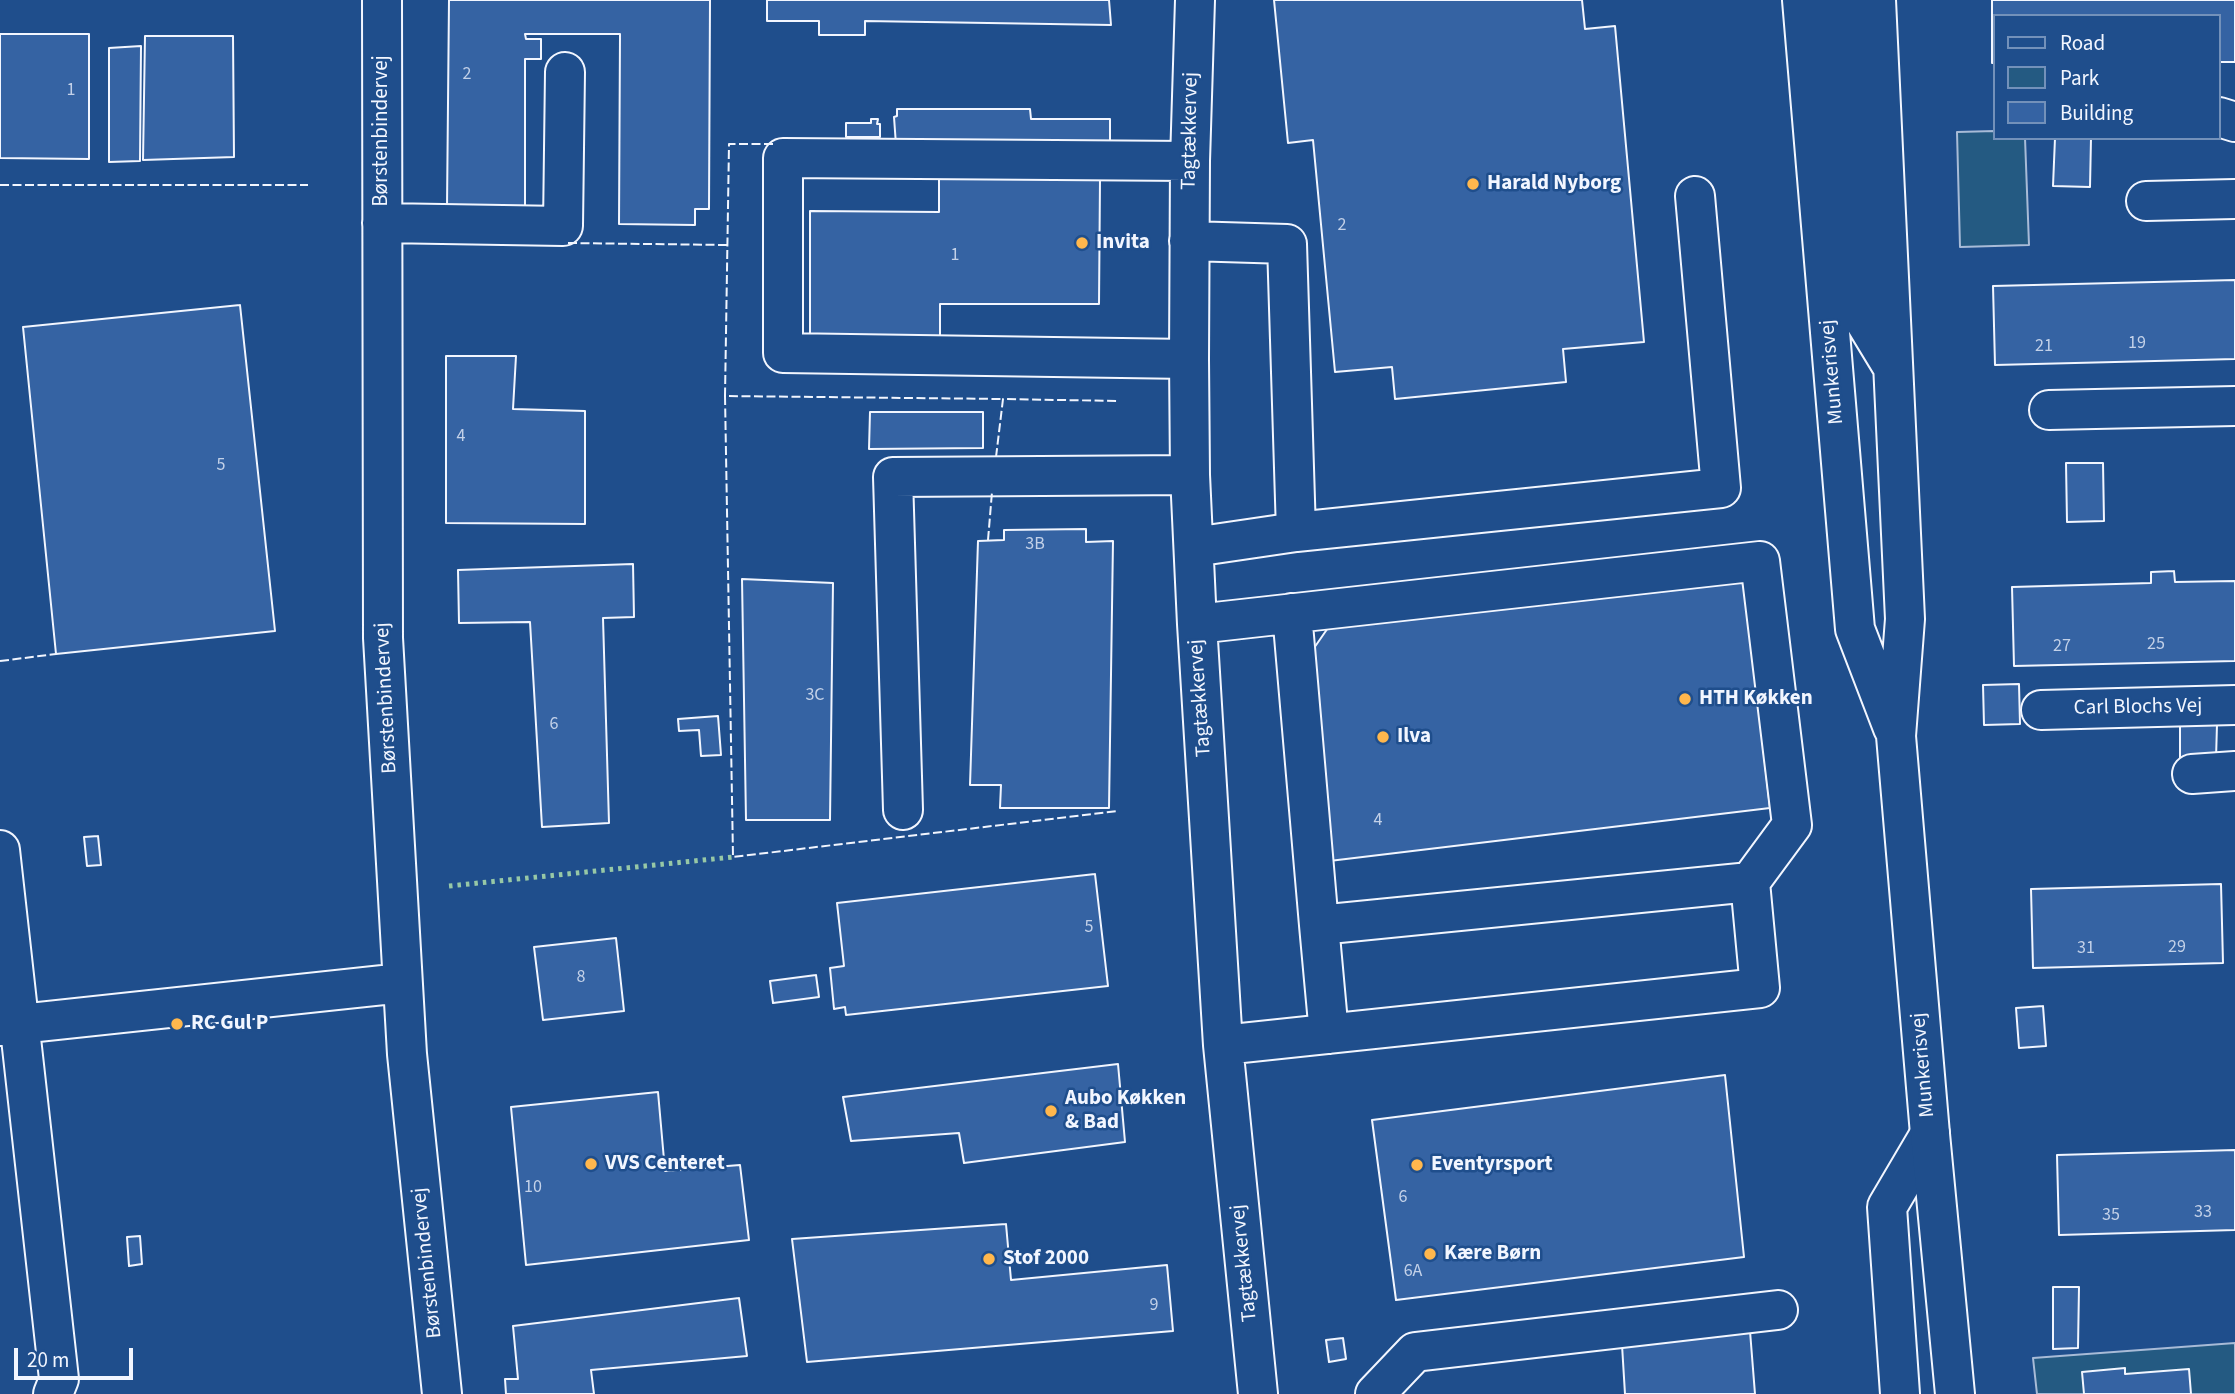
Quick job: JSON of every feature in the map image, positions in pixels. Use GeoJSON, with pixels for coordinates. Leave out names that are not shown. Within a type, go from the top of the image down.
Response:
{"type":"FeatureCollection","features":[{"type":"Feature","properties":{"kind":"street","name":"Børstenbindervej"},"geometry":{"type":"LineString","coordinates":[[382,0],[383,638],[410,1090],[442,1394]]}},
{"type":"Feature","properties":{"kind":"street","name":"Tagtækkervej"},"geometry":{"type":"LineString","coordinates":[[1195,0],[1189,241],[1190,475],[1223,1045],[1258,1394]]}},
{"type":"Feature","properties":{"kind":"street","name":"Munkerisvej"},"geometry":{"type":"LineString","coordinates":[[1802,0],[1854,629],[1896,736]]}},
{"type":"Feature","properties":{"kind":"street"},"geometry":{"type":"LineString","coordinates":[[1838,0],[1861,315],[1894,368]]}},
{"type":"Feature","properties":{"kind":"street","name":"Munkerisvej"},"geometry":{"type":"LineString","coordinates":[[1876,0],[1905,619],[1896,736],[1955,1394]]}},
{"type":"Feature","properties":{"kind":"street"},"geometry":{"type":"LineString","coordinates":[[382,223],[562,226],[565,72]]}},
{"type":"Feature","properties":{"kind":"street"},"geometry":{"type":"LineString","coordinates":[[1189,359],[783,353],[783,158],[1190,161]]}},
{"type":"Feature","properties":{"kind":"street"},"geometry":{"type":"LineString","coordinates":[[1194,547],[1296,532],[1721,488],[1695,196]]}},
{"type":"Feature","properties":{"kind":"street"},"geometry":{"type":"LineString","coordinates":[[2146,201],[2235,199]]}},
{"type":"Feature","properties":{"kind":"street"},"geometry":{"type":"LineString","coordinates":[[1189,241],[1287,244],[1296,532]]}},
{"type":"Feature","properties":{"kind":"street"},"geometry":{"type":"LineString","coordinates":[[2049,410],[2235,406]]}},
{"type":"Feature","properties":{"kind":"street"},"geometry":{"type":"LineString","coordinates":[[903,810],[893,477],[1190,475]]}},
{"type":"Feature","properties":{"kind":"street"},"geometry":{"type":"LineString","coordinates":[[1197,624],[1760,561],[1792,825],[1750,882],[1760,988],[1223,1045]]}},
{"type":"Feature","properties":{"kind":"street"},"geometry":{"type":"LineString","coordinates":[[1293,613],[1329,1034]]}},
{"type":"Feature","properties":{"kind":"street","name":"Carl Blochs Vej"},"geometry":{"type":"LineString","coordinates":[[2041,710],[2235,705]]}},
{"type":"Feature","properties":{"kind":"street"},"geometry":{"type":"LineString","coordinates":[[2192,774],[2235,771]]}},
{"type":"Feature","properties":{"kind":"street"},"geometry":{"type":"LineString","coordinates":[[0,849],[10,1025],[59,1379],[53,1394]]}},
{"type":"Feature","properties":{"kind":"street"},"geometry":{"type":"LineString","coordinates":[[1319,925],[1750,882]]}},
{"type":"Feature","properties":{"kind":"street"},"geometry":{"type":"LineString","coordinates":[[10,1025],[402,983]]}},
{"type":"Feature","properties":{"kind":"street"},"geometry":{"type":"LineString","coordinates":[[1900,1394],[1887,1208],[1930,1134]]}},
{"type":"Feature","properties":{"kind":"street"},"geometry":{"type":"LineString","coordinates":[[1376,1394],[1415,1352],[1778,1310]]}},
{"type":"Feature","properties":{"kind":"green space"},"geometry":{"type":"Polygon","coordinates":[[[1994,131],[1994,140],[2025,140],[2029,245],[1960,247],[1957,132],[1994,131]]]}},
{"type":"Feature","properties":{"kind":"green space"},"geometry":{"type":"Polygon","coordinates":[[[2235,1343],[2235,1394],[2037,1394],[2033,1358],[2235,1343]]]}},
{"type":"Feature","properties":{"kind":"building"},"geometry":{"type":"Polygon","coordinates":[[[449,0],[710,0],[709,209],[695,209],[695,225],[619,224],[620,34],[525,34],[526,39],[541,39],[541,59],[525,59],[525,208],[447,207],[449,0]]]}},
{"type":"Feature","properties":{"kind":"building"},"geometry":{"type":"Polygon","coordinates":[[[767,0],[1109,0],[1111,25],[865,21],[865,35],[819,35],[819,21],[767,21],[767,0]]]}},
{"type":"Feature","properties":{"kind":"building","name":"Harald Nyborg"},"geometry":{"type":"Polygon","coordinates":[[[1274,0],[1582,0],[1585,29],[1615,26],[1644,342],[1563,349],[1566,382],[1395,399],[1392,367],[1335,372],[1313,140],[1288,143],[1274,0]]]}},
{"type":"Feature","properties":{"kind":"building"},"geometry":{"type":"Polygon","coordinates":[[[1992,0],[2235,0],[2235,62],[2221,62],[2221,14],[1994,14],[1992,63],[1992,0]]]}},
{"type":"Feature","properties":{"kind":"building"},"geometry":{"type":"Polygon","coordinates":[[[0,34],[89,34],[89,159],[0,158],[0,34]]]}},
{"type":"Feature","properties":{"kind":"building"},"geometry":{"type":"Polygon","coordinates":[[[145,36],[233,36],[234,157],[143,160],[145,36]]]}},
{"type":"Feature","properties":{"kind":"building"},"geometry":{"type":"Polygon","coordinates":[[[141,46],[140,161],[109,162],[109,48],[141,46]]]}},
{"type":"Feature","properties":{"kind":"building"},"geometry":{"type":"Polygon","coordinates":[[[897,109],[1030,109],[1031,119],[1110,119],[1110,145],[896,145],[894,117],[897,116],[897,109]]]}},
{"type":"Feature","properties":{"kind":"building"},"geometry":{"type":"Polygon","coordinates":[[[871,119],[878,119],[880,137],[846,137],[846,123],[871,123],[871,119]]]}},
{"type":"Feature","properties":{"kind":"building"},"geometry":{"type":"Polygon","coordinates":[[[2055,140],[2091,140],[2090,187],[2053,186],[2055,140]]]}},
{"type":"Feature","properties":{"kind":"building"},"geometry":{"type":"Polygon","coordinates":[[[939,178],[1100,179],[1099,304],[940,304],[940,341],[810,341],[810,211],[939,212],[939,178]]]}},
{"type":"Feature","properties":{"kind":"building"},"geometry":{"type":"Polygon","coordinates":[[[2235,280],[2235,359],[1995,365],[1993,286],[2235,280]]]}},
{"type":"Feature","properties":{"kind":"building"},"geometry":{"type":"Polygon","coordinates":[[[240,305],[275,631],[56,654],[23,327],[240,305]]]}},
{"type":"Feature","properties":{"kind":"building"},"geometry":{"type":"Polygon","coordinates":[[[446,356],[516,356],[513,409],[585,411],[585,524],[446,523],[446,356]]]}},
{"type":"Feature","properties":{"kind":"building"},"geometry":{"type":"Polygon","coordinates":[[[870,412],[983,412],[983,448],[869,449],[870,412]]]}},
{"type":"Feature","properties":{"kind":"building"},"geometry":{"type":"Polygon","coordinates":[[[2066,463],[2103,463],[2104,521],[2067,522],[2066,463]]]}},
{"type":"Feature","properties":{"kind":"building"},"geometry":{"type":"Polygon","coordinates":[[[1086,529],[1086,542],[1113,541],[1109,808],[1000,808],[1001,785],[970,785],[978,541],[1004,540],[1004,530],[1086,529]]]}},
{"type":"Feature","properties":{"kind":"building"},"geometry":{"type":"Polygon","coordinates":[[[633,564],[634,617],[603,618],[609,823],[542,827],[530,622],[459,623],[458,570],[633,564]]]}},
{"type":"Feature","properties":{"kind":"building"},"geometry":{"type":"Polygon","coordinates":[[[2174,571],[2175,582],[2235,581],[2235,661],[2014,666],[2012,587],[2151,583],[2151,572],[2174,571]]]}},
{"type":"Feature","properties":{"kind":"building"},"geometry":{"type":"Polygon","coordinates":[[[742,579],[833,583],[830,820],[746,820],[742,579]]]}},
{"type":"Feature","properties":{"kind":"building"},"geometry":{"type":"Polygon","coordinates":[[[1744,579],[1770,808],[1321,862],[1305,661],[1330,625],[1744,579]]]}},
{"type":"Feature","properties":{"kind":"building"},"geometry":{"type":"Polygon","coordinates":[[[2019,684],[2020,724],[1984,725],[1983,685],[2019,684]]]}},
{"type":"Feature","properties":{"kind":"building"},"geometry":{"type":"Polygon","coordinates":[[[718,716],[721,755],[701,756],[699,730],[679,731],[678,719],[718,716]]]}},
{"type":"Feature","properties":{"kind":"building"},"geometry":{"type":"Polygon","coordinates":[[[2180,724],[2217,724],[2216,759],[2180,758],[2180,724]]]}},
{"type":"Feature","properties":{"kind":"building"},"geometry":{"type":"Polygon","coordinates":[[[98,836],[101,865],[87,866],[84,837],[98,836]]]}},
{"type":"Feature","properties":{"kind":"building"},"geometry":{"type":"Polygon","coordinates":[[[1095,874],[1108,986],[846,1015],[845,1007],[834,1009],[830,968],[844,966],[837,903],[1095,874]]]}},
{"type":"Feature","properties":{"kind":"building"},"geometry":{"type":"Polygon","coordinates":[[[2221,884],[2223,963],[2033,968],[2031,889],[2221,884]]]}},
{"type":"Feature","properties":{"kind":"building"},"geometry":{"type":"Polygon","coordinates":[[[616,938],[624,1011],[543,1020],[534,947],[616,938]]]}},
{"type":"Feature","properties":{"kind":"building"},"geometry":{"type":"Polygon","coordinates":[[[816,975],[819,997],[773,1003],[770,981],[816,975]]]}},
{"type":"Feature","properties":{"kind":"building"},"geometry":{"type":"Polygon","coordinates":[[[2043,1006],[2046,1046],[2019,1048],[2016,1008],[2043,1006]]]}},
{"type":"Feature","properties":{"kind":"building"},"geometry":{"type":"Polygon","coordinates":[[[1118,1064],[1125,1142],[964,1163],[959,1133],[851,1141],[843,1097],[1118,1064]]]}},
{"type":"Feature","properties":{"kind":"building"},"geometry":{"type":"Polygon","coordinates":[[[1725,1075],[1744,1257],[1396,1300],[1372,1120],[1725,1075]]]}},
{"type":"Feature","properties":{"kind":"building"},"geometry":{"type":"Polygon","coordinates":[[[658,1092],[665,1171],[740,1165],[749,1240],[526,1265],[511,1107],[658,1092]]]}},
{"type":"Feature","properties":{"kind":"building"},"geometry":{"type":"Polygon","coordinates":[[[2235,1150],[2235,1230],[2059,1235],[2057,1155],[2235,1150]]]}},
{"type":"Feature","properties":{"kind":"building"},"geometry":{"type":"Polygon","coordinates":[[[1006,1224],[1011,1280],[1167,1265],[1173,1331],[807,1362],[792,1239],[1006,1224]]]}},
{"type":"Feature","properties":{"kind":"building"},"geometry":{"type":"Polygon","coordinates":[[[140,1236],[142,1264],[129,1266],[127,1237],[140,1236]]]}},
{"type":"Feature","properties":{"kind":"building"},"geometry":{"type":"Polygon","coordinates":[[[2053,1287],[2079,1287],[2078,1348],[2053,1349],[2053,1287]]]}},
{"type":"Feature","properties":{"kind":"building"},"geometry":{"type":"Polygon","coordinates":[[[739,1298],[747,1356],[591,1370],[594,1394],[506,1394],[505,1379],[518,1379],[513,1326],[739,1298]]]}},
{"type":"Feature","properties":{"kind":"building"},"geometry":{"type":"Polygon","coordinates":[[[1750,1331],[1755,1394],[1625,1394],[1622,1345],[1750,1331]]]}},
{"type":"Feature","properties":{"kind":"building"},"geometry":{"type":"Polygon","coordinates":[[[1343,1338],[1346,1359],[1329,1362],[1326,1340],[1343,1338]]]}},
{"type":"Feature","properties":{"kind":"building"},"geometry":{"type":"Polygon","coordinates":[[[2125,1368],[2125,1374],[2189,1369],[2191,1394],[2084,1394],[2082,1372],[2125,1368]]]}},
{"type":"Feature","properties":{"kind":"hedge"},"geometry":{"type":"LineString","coordinates":[[449,886],[733,857]]}},
{"type":"Feature","properties":{"kind":"fence"},"geometry":{"type":"LineString","coordinates":[[773,144],[729,144],[725,396],[1003,399]]}},
{"type":"Feature","properties":{"kind":"fence"},"geometry":{"type":"LineString","coordinates":[[0,185],[308,185]]}},
{"type":"Feature","properties":{"kind":"fence"},"geometry":{"type":"LineString","coordinates":[[568,243],[727,245]]}},
{"type":"Feature","properties":{"kind":"fence"},"geometry":{"type":"LineString","coordinates":[[725,396],[733,857],[1118,811]]}},
{"type":"Feature","properties":{"kind":"fence"},"geometry":{"type":"LineString","coordinates":[[996,457],[1003,399],[1118,401]]}},
{"type":"Feature","properties":{"kind":"fence"},"geometry":{"type":"LineString","coordinates":[[988,540],[992,492]]}},
{"type":"Feature","properties":{"kind":"fence"},"geometry":{"type":"LineString","coordinates":[[0,661],[56,654]]}},
{"type":"Feature","properties":{"kind":"place","name":"Harald Nyborg"},"geometry":{"type":"Point","coordinates":[1473,184]}},
{"type":"Feature","properties":{"kind":"place","name":"Invita"},"geometry":{"type":"Point","coordinates":[1082,243]}},
{"type":"Feature","properties":{"kind":"place","name":"HTH Køkken"},"geometry":{"type":"Point","coordinates":[1685,699]}},
{"type":"Feature","properties":{"kind":"place","name":"Ilva"},"geometry":{"type":"Point","coordinates":[1383,737]}},
{"type":"Feature","properties":{"kind":"place","name":"RC Gul P"},"geometry":{"type":"Point","coordinates":[177,1024]}},
{"type":"Feature","properties":{"kind":"place","name":"Aubo Køkken & Bad"},"geometry":{"type":"Point","coordinates":[1051,1111]}},
{"type":"Feature","properties":{"kind":"place","name":"VVS Centeret"},"geometry":{"type":"Point","coordinates":[591,1164]}},
{"type":"Feature","properties":{"kind":"place","name":"Eventyrsport"},"geometry":{"type":"Point","coordinates":[1417,1165]}},
{"type":"Feature","properties":{"kind":"place","name":"Kære Børn"},"geometry":{"type":"Point","coordinates":[1430,1254]}},
{"type":"Feature","properties":{"kind":"place","name":"Stof 2000"},"geometry":{"type":"Point","coordinates":[989,1259]}}]}
